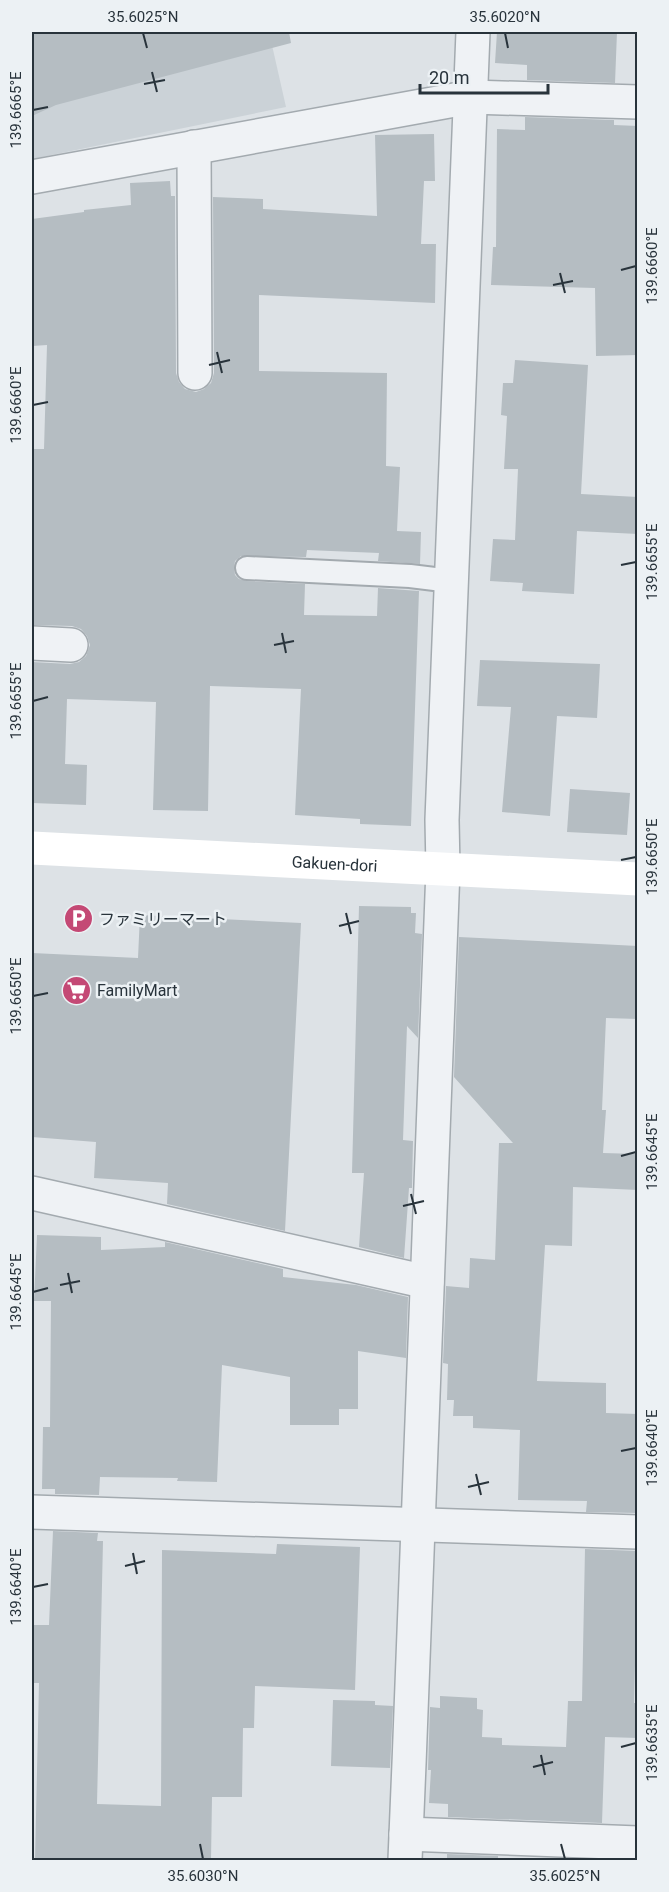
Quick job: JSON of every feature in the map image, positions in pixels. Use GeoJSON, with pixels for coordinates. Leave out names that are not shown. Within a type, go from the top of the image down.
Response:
{"type":"FeatureCollection","features":[{"type":"Feature","properties":{"kind":"street"},"geometry":{"type":"LineString","coordinates":[[473,32],[442,820],[443,869],[420,1525],[405,1847],[638,1844]]}},
{"type":"Feature","properties":{"kind":"street"},"geometry":{"type":"LineString","coordinates":[[32,177],[471,97],[638,102]]}},
{"type":"Feature","properties":{"kind":"street"},"geometry":{"type":"LineString","coordinates":[[194,147],[195,373]]}},
{"type":"Feature","properties":{"kind":"street"},"geometry":{"type":"LineString","coordinates":[[32,643],[71,645]]}},
{"type":"Feature","properties":{"kind":"street","name":"Gakuen-dori"},"geometry":{"type":"LineString","coordinates":[[32,848],[638,879]]}},
{"type":"Feature","properties":{"kind":"street"},"geometry":{"type":"LineString","coordinates":[[32,1193],[427,1282]]}},
{"type":"Feature","properties":{"kind":"street"},"geometry":{"type":"LineString","coordinates":[[32,1512],[638,1532]]}},
{"type":"Feature","properties":{"kind":"lane"},"geometry":{"type":"LineString","coordinates":[[247,568],[410,576],[451,581]]}},
{"type":"Feature","properties":{"kind":"shaded area"},"geometry":{"type":"Polygon","coordinates":[[[32,32],[269,32],[286,107],[32,159],[32,32]]]}},
{"type":"Feature","properties":{"kind":"building"},"geometry":{"type":"Polygon","coordinates":[[[32,32],[289,32],[291,43],[56,105],[32,116],[32,32]]]}},
{"type":"Feature","properties":{"kind":"building"},"geometry":{"type":"Polygon","coordinates":[[[497,32],[617,32],[615,83],[527,80],[527,65],[495,63],[497,32]]]}},
{"type":"Feature","properties":{"kind":"building"},"geometry":{"type":"Polygon","coordinates":[[[525,117],[614,120],[614,125],[638,126],[638,355],[596,356],[595,288],[491,285],[493,247],[496,247],[497,129],[525,130],[525,117]]]}},
{"type":"Feature","properties":{"kind":"building"},"geometry":{"type":"Polygon","coordinates":[[[434,134],[435,181],[424,181],[421,244],[436,244],[435,303],[259,295],[259,371],[387,373],[386,466],[400,467],[397,531],[421,532],[420,564],[378,561],[379,553],[307,550],[306,557],[241,556],[235,561],[234,568],[235,575],[246,581],[305,584],[304,615],[377,616],[378,588],[419,591],[411,826],[360,824],[360,819],[295,815],[301,689],[210,686],[208,811],[153,810],[156,702],[67,699],[65,764],[87,765],[86,805],[32,803],[32,662],[70,664],[79,662],[86,656],[90,645],[81,629],[72,626],[32,625],[32,449],[44,449],[47,345],[32,346],[32,219],[131,205],[130,183],[170,181],[171,196],[175,196],[176,373],[185,389],[196,392],[211,383],[214,373],[213,197],[263,199],[263,209],[377,216],[375,135],[434,134]]]}},
{"type":"Feature","properties":{"kind":"building"},"geometry":{"type":"Polygon","coordinates":[[[515,360],[588,365],[581,494],[638,497],[638,534],[577,531],[574,594],[522,591],[523,583],[490,581],[493,539],[515,540],[518,469],[504,469],[507,416],[501,415],[503,383],[513,383],[515,360]]]}},
{"type":"Feature","properties":{"kind":"building"},"geometry":{"type":"Polygon","coordinates":[[[480,660],[600,664],[597,718],[557,716],[550,816],[502,812],[511,707],[477,706],[480,660]]]}},
{"type":"Feature","properties":{"kind":"building"},"geometry":{"type":"Polygon","coordinates":[[[570,789],[630,793],[627,835],[567,832],[570,789]]]}},
{"type":"Feature","properties":{"kind":"building"},"geometry":{"type":"Polygon","coordinates":[[[359,906],[411,907],[411,913],[416,913],[415,933],[422,934],[418,1038],[407,1026],[403,1140],[413,1141],[412,1188],[409,1188],[404,1258],[359,1247],[364,1173],[352,1173],[359,906]]]}},
{"type":"Feature","properties":{"kind":"building"},"geometry":{"type":"Polygon","coordinates":[[[140,915],[301,923],[285,1231],[167,1204],[168,1183],[94,1178],[96,1142],[32,1137],[32,953],[138,958],[140,915]]]}},
{"type":"Feature","properties":{"kind":"building"},"geometry":{"type":"Polygon","coordinates":[[[459,937],[638,946],[638,1019],[606,1018],[602,1110],[606,1110],[603,1153],[638,1154],[638,1190],[573,1187],[572,1246],[545,1245],[537,1381],[606,1383],[606,1413],[638,1414],[638,1513],[586,1512],[587,1501],[518,1500],[520,1430],[473,1428],[473,1416],[453,1416],[454,1400],[447,1400],[448,1364],[443,1363],[446,1286],[469,1288],[470,1258],[495,1260],[499,1143],[513,1143],[454,1077],[459,937]]]}},
{"type":"Feature","properties":{"kind":"building"},"geometry":{"type":"Polygon","coordinates":[[[37,1235],[101,1237],[101,1250],[165,1247],[165,1242],[283,1269],[283,1277],[356,1285],[408,1297],[406,1358],[358,1351],[358,1409],[339,1409],[339,1425],[290,1425],[290,1377],[222,1365],[217,1482],[177,1481],[178,1478],[100,1477],[99,1495],[55,1494],[55,1489],[42,1489],[43,1427],[50,1427],[51,1301],[34,1301],[37,1235]]]}},
{"type":"Feature","properties":{"kind":"building"},"geometry":{"type":"Polygon","coordinates":[[[53,1531],[98,1533],[97,1541],[103,1541],[97,1804],[161,1806],[162,1550],[276,1554],[277,1544],[360,1547],[355,1690],[255,1686],[254,1728],[243,1728],[242,1797],[212,1797],[211,1860],[35,1860],[39,1683],[32,1683],[32,1625],[49,1625],[53,1531]]]}},
{"type":"Feature","properties":{"kind":"building"},"geometry":{"type":"Polygon","coordinates":[[[585,1549],[638,1551],[634,1703],[638,1703],[638,1738],[605,1737],[602,1823],[448,1817],[448,1804],[429,1803],[430,1707],[440,1708],[440,1696],[477,1698],[477,1709],[483,1710],[482,1737],[502,1738],[502,1745],[566,1747],[568,1701],[582,1701],[585,1549]]]}},
{"type":"Feature","properties":{"kind":"building"},"geometry":{"type":"Polygon","coordinates":[[[333,1700],[375,1701],[375,1705],[393,1706],[390,1768],[331,1766],[333,1700]]]}},
{"type":"Feature","properties":{"kind":"building"},"geometry":{"type":"Polygon","coordinates":[[[447,1854],[498,1856],[498,1860],[447,1860],[447,1854]]]}},
{"type":"Feature","properties":{"kind":"place","name":"ファミリーマート"},"geometry":{"type":"Point","coordinates":[78,919]}},
{"type":"Feature","properties":{"kind":"place","name":"FamilyMart"},"geometry":{"type":"Point","coordinates":[76,990]}}]}
